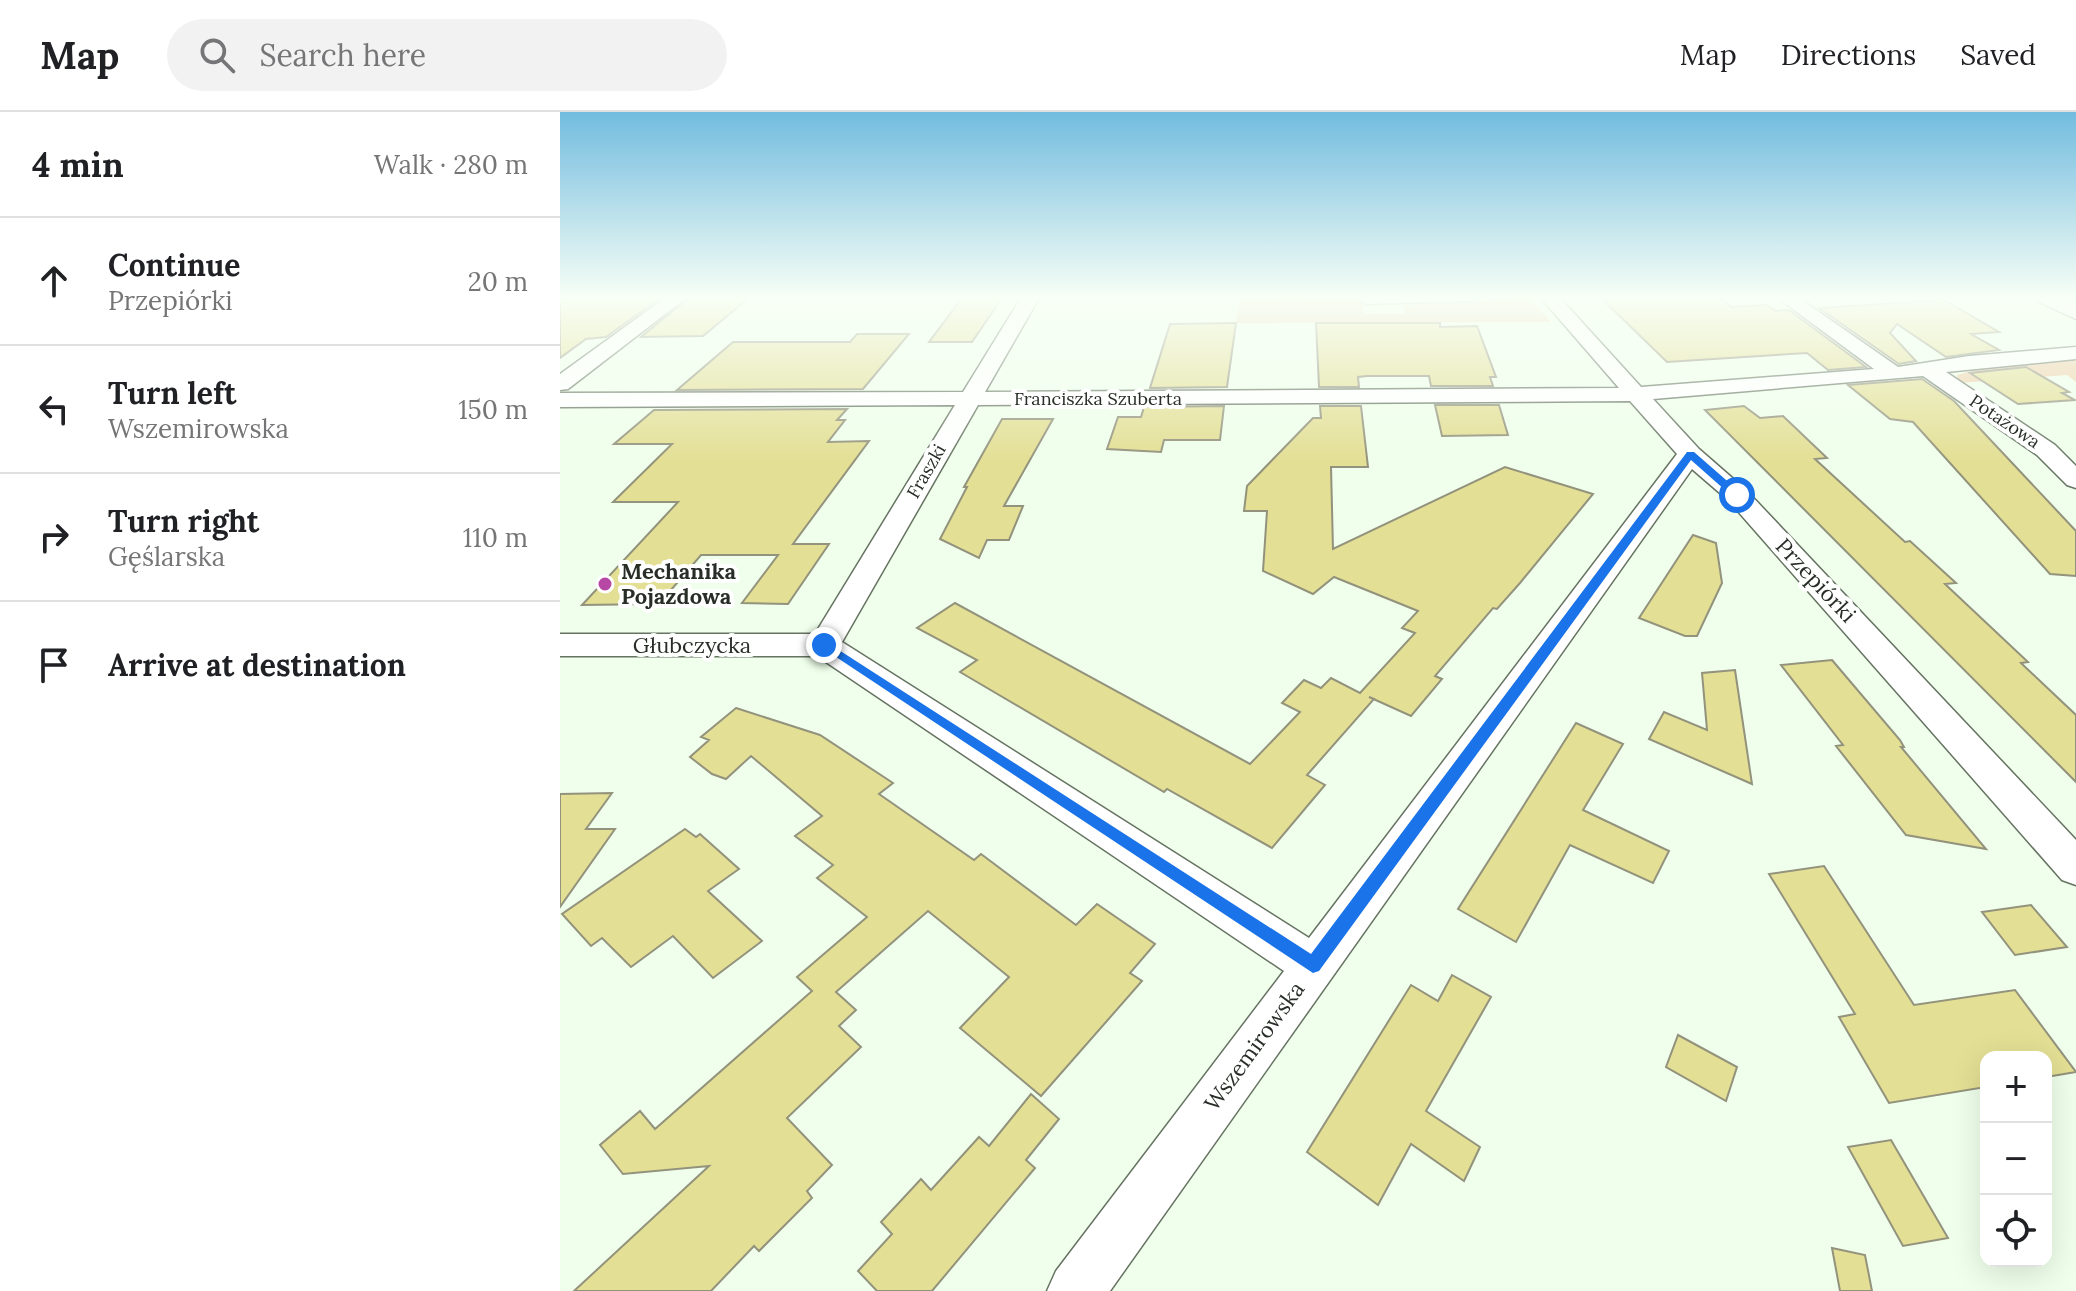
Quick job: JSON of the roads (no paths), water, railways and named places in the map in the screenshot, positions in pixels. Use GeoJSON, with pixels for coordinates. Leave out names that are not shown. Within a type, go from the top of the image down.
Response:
{"type":"FeatureCollection","features":[{"type":"Feature","properties":{"kind":"street"},"geometry":{"type":"LineString","coordinates":[[560,384],[602,353]]}},
{"type":"Feature","properties":{"kind":"street","name":"Fraszki"},"geometry":{"type":"LineString","coordinates":[[824,645],[997,353]]}},
{"type":"Feature","properties":{"kind":"street","name":"Przepiórki"},"geometry":{"type":"LineString","coordinates":[[1599,353],[1690,454],[1737,495],[2076,868]]}},
{"type":"Feature","properties":{"kind":"street"},"geometry":{"type":"LineString","coordinates":[[1864,353],[1894,374]]}},
{"type":"Feature","properties":{"kind":"street","name":"Franciszka Szuberta"},"geometry":{"type":"LineString","coordinates":[[560,400],[1635,394],[1894,374],[1969,362],[2076,353]]}},
{"type":"Feature","properties":{"kind":"street","name":"Potażowa"},"geometry":{"type":"LineString","coordinates":[[1929,370],[2046,450],[2076,480]]}},
{"type":"Feature","properties":{"kind":"street","name":"Wszemirowska"},"geometry":{"type":"LineString","coordinates":[[1076,1291],[1690,454]]}},
{"type":"Feature","properties":{"kind":"street","name":"Głubczycka"},"geometry":{"type":"LineString","coordinates":[[560,645],[824,645]]}},
{"type":"Feature","properties":{"kind":"street"},"geometry":{"type":"LineString","coordinates":[[824,645],[1313,965]]}},
{"type":"Feature","properties":{"kind":"place","name":"Mechanika Pojazdowa"},"geometry":{"type":"Point","coordinates":[605,584]}}]}
